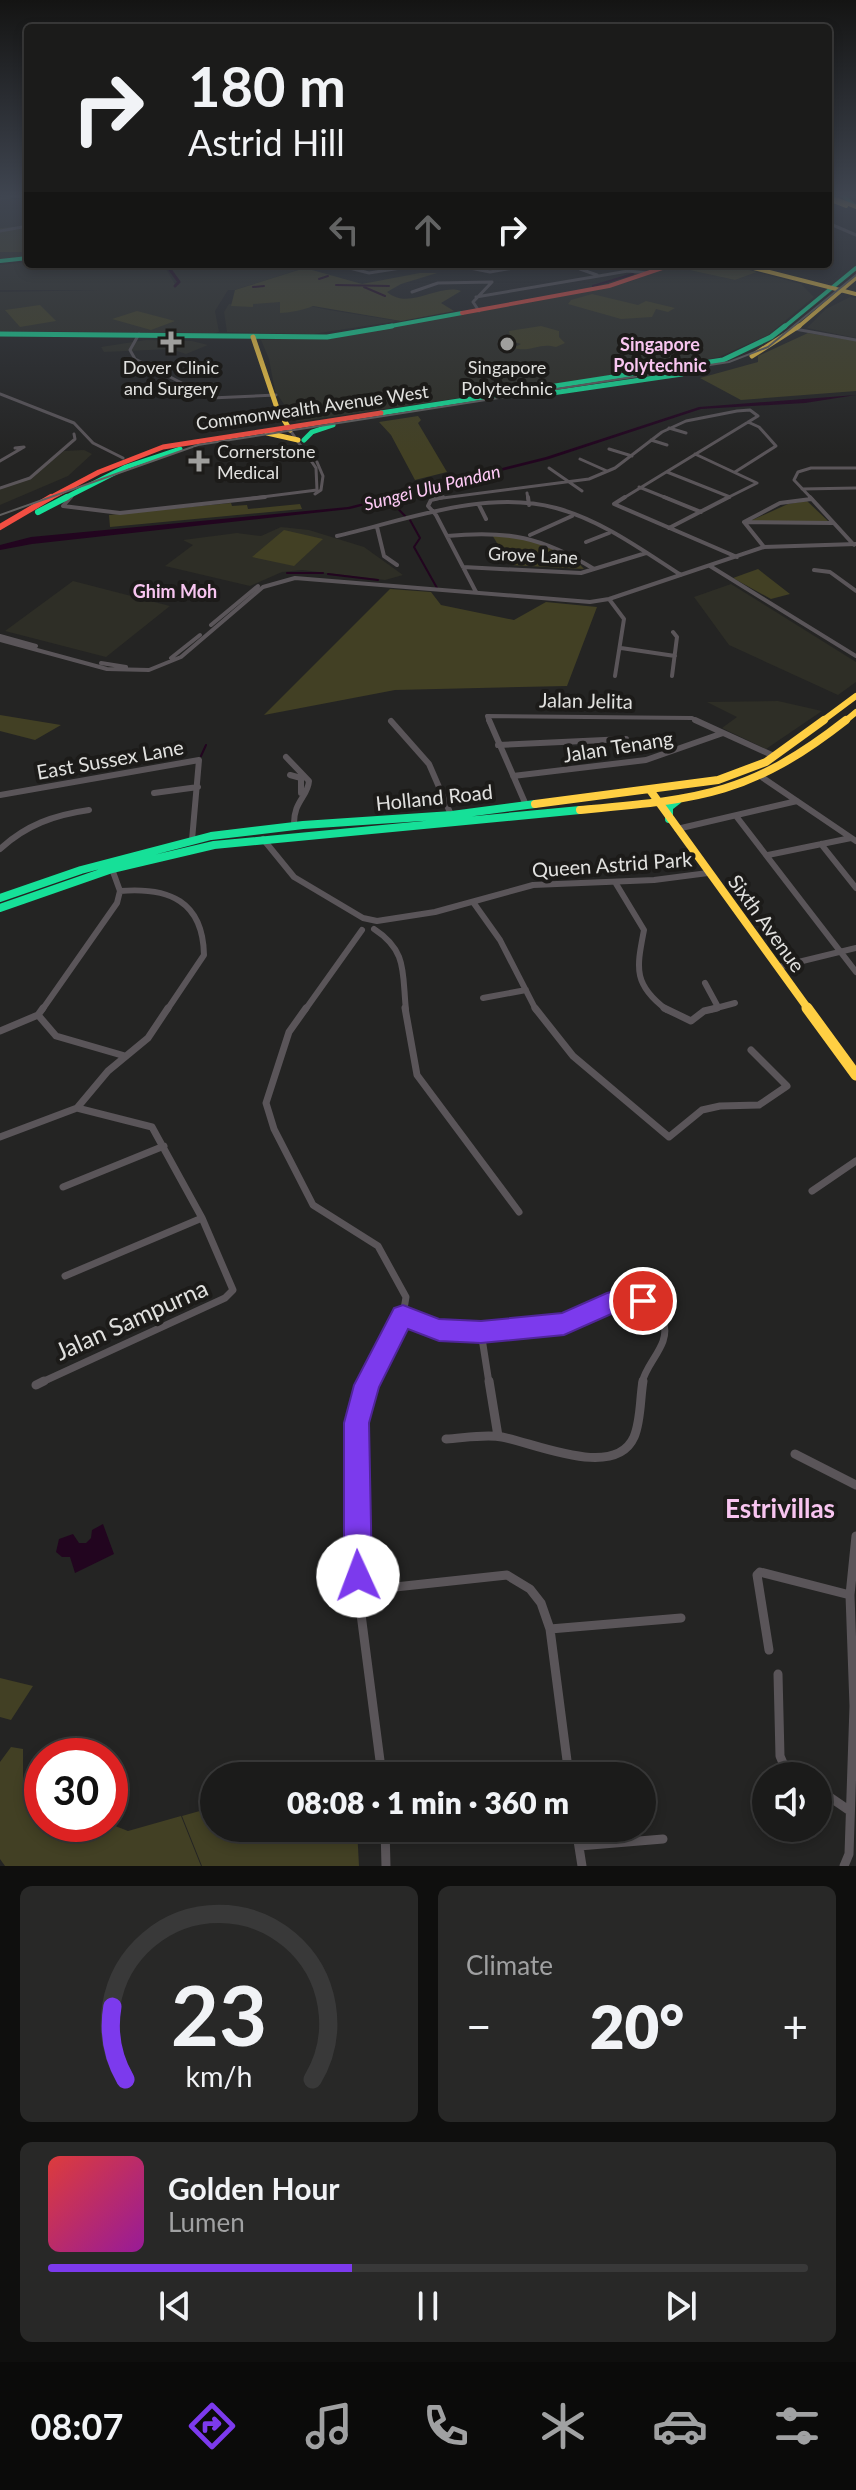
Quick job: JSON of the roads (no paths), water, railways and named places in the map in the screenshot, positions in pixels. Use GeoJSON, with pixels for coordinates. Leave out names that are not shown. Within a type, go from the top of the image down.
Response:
{"type":"FeatureCollection","features":[{"type":"Feature","properties":{"kind":"main road"},"geometry":{"type":"LineString","coordinates":[[0,333],[256,338],[341,335],[620,281]]}},
{"type":"Feature","properties":{"kind":"main road"},"geometry":{"type":"LineString","coordinates":[[803,281],[846,286]]}},
{"type":"Feature","properties":{"kind":"main road"},"geometry":{"type":"LineString","coordinates":[[804,281],[810,283]]}},
{"type":"Feature","properties":{"kind":"main road","name":"Commonwealth Avenue West"},"geometry":{"type":"LineString","coordinates":[[2,529],[79,479],[179,443],[464,402],[632,383],[726,364],[768,348],[846,286]]}},
{"type":"Feature","properties":{"kind":"main road","name":"Commonwealth Avenue West"},"geometry":{"type":"LineString","coordinates":[[2,529],[124,463],[178,450],[291,427],[342,422],[723,360],[762,344],[846,286]]}},
{"type":"Feature","properties":{"kind":"main road"},"geometry":{"type":"LineString","coordinates":[[256,338],[273,395],[291,427]]}},
{"type":"Feature","properties":{"kind":"main road"},"geometry":{"type":"LineString","coordinates":[[267,433],[301,440],[315,431],[342,422]]}},
{"type":"Feature","properties":{"kind":"main road","name":"Holland Road"},"geometry":{"type":"LineString","coordinates":[[0,898],[81,870],[192,840],[274,833],[381,831],[526,805],[718,780],[755,767],[774,756],[856,696]]}},
{"type":"Feature","properties":{"kind":"main road","name":"Holland Road"},"geometry":{"type":"LineString","coordinates":[[0,908],[112,869],[214,845],[263,839],[294,826],[453,818],[680,800],[728,791],[763,778],[856,712]]}},
{"type":"Feature","properties":{"kind":"main road"},"geometry":{"type":"LineString","coordinates":[[774,756],[802,752]]}},
{"type":"Feature","properties":{"kind":"main road","name":"Sixth Avenue"},"geometry":{"type":"LineString","coordinates":[[650,790],[856,1075]]}},
{"type":"Feature","properties":{"kind":"main road"},"geometry":{"type":"LineString","coordinates":[[669,819],[669,807],[680,800]]}},
{"type":"Feature","properties":{"kind":"street"},"geometry":{"type":"LineString","coordinates":[[476,297],[570,281]]}},
{"type":"Feature","properties":{"kind":"street"},"geometry":{"type":"LineString","coordinates":[[478,310],[472,304],[492,282]]}},
{"type":"Feature","properties":{"kind":"street"},"geometry":{"type":"LineString","coordinates":[[412,292],[438,283],[492,282]]}},
{"type":"Feature","properties":{"kind":"street"},"geometry":{"type":"LineString","coordinates":[[481,291],[493,294]]}},
{"type":"Feature","properties":{"kind":"street"},"geometry":{"type":"LineString","coordinates":[[795,329],[856,340]]}},
{"type":"Feature","properties":{"kind":"street"},"geometry":{"type":"LineString","coordinates":[[139,335],[130,350],[135,359],[206,397],[224,400],[273,395]]}},
{"type":"Feature","properties":{"kind":"street"},"geometry":{"type":"LineString","coordinates":[[0,394],[74,423],[93,443],[124,463]]}},
{"type":"Feature","properties":{"kind":"street"},"geometry":{"type":"LineString","coordinates":[[476,592],[428,506],[435,499],[588,479],[632,456],[669,428],[702,415],[746,410],[758,416],[614,504],[724,552],[740,556]]}},
{"type":"Feature","properties":{"kind":"street"},"geometry":{"type":"LineString","coordinates":[[735,472],[776,446],[758,426],[748,422]]}},
{"type":"Feature","properties":{"kind":"street"},"geometry":{"type":"LineString","coordinates":[[75,491],[62,506],[122,513],[312,492],[317,490],[320,476],[291,427]]}},
{"type":"Feature","properties":{"kind":"street"},"geometry":{"type":"LineString","coordinates":[[669,428],[686,433]]}},
{"type":"Feature","properties":{"kind":"street"},"geometry":{"type":"LineString","coordinates":[[0,488],[30,478],[75,439],[74,434]]}},
{"type":"Feature","properties":{"kind":"street"},"geometry":{"type":"LineString","coordinates":[[651,440],[667,445]]}},
{"type":"Feature","properties":{"kind":"street"},"geometry":{"type":"LineString","coordinates":[[0,461],[24,447],[15,448]]}},
{"type":"Feature","properties":{"kind":"street"},"geometry":{"type":"LineString","coordinates":[[609,449],[632,456]]}},
{"type":"Feature","properties":{"kind":"street"},"geometry":{"type":"LineString","coordinates":[[669,528],[755,485],[754,480],[695,454]]}},
{"type":"Feature","properties":{"kind":"street"},"geometry":{"type":"LineString","coordinates":[[580,459],[607,471]]}},
{"type":"Feature","properties":{"kind":"street"},"geometry":{"type":"LineString","coordinates":[[549,468],[582,491]]}},
{"type":"Feature","properties":{"kind":"street"},"geometry":{"type":"LineString","coordinates":[[855,545],[794,480],[801,470],[856,468]]}},
{"type":"Feature","properties":{"kind":"street"},"geometry":{"type":"LineString","coordinates":[[667,471],[730,497]]}},
{"type":"Feature","properties":{"kind":"street"},"geometry":{"type":"LineString","coordinates":[[639,487],[701,512]]}},
{"type":"Feature","properties":{"kind":"street"},"geometry":{"type":"LineString","coordinates":[[802,489],[856,488]]}},
{"type":"Feature","properties":{"kind":"street"},"geometry":{"type":"LineString","coordinates":[[527,493],[529,505]]}},
{"type":"Feature","properties":{"kind":"street"},"geometry":{"type":"LineString","coordinates":[[744,522],[780,503],[811,499]]}},
{"type":"Feature","properties":{"kind":"street"},"geometry":{"type":"LineString","coordinates":[[479,505],[486,519]]}},
{"type":"Feature","properties":{"kind":"street"},"geometry":{"type":"LineString","coordinates":[[337,536],[479,505],[529,505],[554,508],[610,532],[681,575]]}},
{"type":"Feature","properties":{"kind":"street"},"geometry":{"type":"LineString","coordinates":[[530,535],[572,516]]}},
{"type":"Feature","properties":{"kind":"street"},"geometry":{"type":"LineString","coordinates":[[744,522],[833,523]]}},
{"type":"Feature","properties":{"kind":"street"},"geometry":{"type":"LineString","coordinates":[[744,522],[764,547]]}},
{"type":"Feature","properties":{"kind":"street"},"geometry":{"type":"LineString","coordinates":[[377,527],[384,556],[397,565]]}},
{"type":"Feature","properties":{"kind":"street"},"geometry":{"type":"LineString","coordinates":[[447,536],[490,532],[530,535],[594,569]]}},
{"type":"Feature","properties":{"kind":"street"},"geometry":{"type":"LineString","coordinates":[[586,542],[610,532]]}},
{"type":"Feature","properties":{"kind":"street"},"geometry":{"type":"LineString","coordinates":[[0,638],[117,670],[146,670],[181,657],[268,584],[295,578],[577,601],[609,599],[764,547],[855,545]]}},
{"type":"Feature","properties":{"kind":"street","name":"Grove Lane"},"geometry":{"type":"LineString","coordinates":[[463,567],[575,573],[646,553]]}},
{"type":"Feature","properties":{"kind":"street"},"geometry":{"type":"LineString","coordinates":[[710,566],[856,656]]}},
{"type":"Feature","properties":{"kind":"street"},"geometry":{"type":"LineString","coordinates":[[814,570],[830,572],[856,591]]}},
{"type":"Feature","properties":{"kind":"street"},"geometry":{"type":"LineString","coordinates":[[609,599],[624,619],[615,676]]}},
{"type":"Feature","properties":{"kind":"street"},"geometry":{"type":"LineString","coordinates":[[672,676],[677,637],[673,632]]}},
{"type":"Feature","properties":{"kind":"street"},"geometry":{"type":"LineString","coordinates":[[621,648],[675,656]]}},
{"type":"Feature","properties":{"kind":"street","name":"Jalan Jelita"},"geometry":{"type":"LineString","coordinates":[[526,805],[486,717],[491,714],[686,717],[774,756]]}},
{"type":"Feature","properties":{"kind":"street"},"geometry":{"type":"LineString","coordinates":[[391,721],[421,748],[439,777],[453,818]]}},
{"type":"Feature","properties":{"kind":"street","name":"Jalan Tenang"},"geometry":{"type":"LineString","coordinates":[[513,776],[653,760],[691,749],[723,732]]}},
{"type":"Feature","properties":{"kind":"street"},"geometry":{"type":"LineString","coordinates":[[498,745],[626,739]]}},
{"type":"Feature","properties":{"kind":"street"},"geometry":{"type":"LineString","coordinates":[[286,757],[288,762],[308,776],[309,787],[301,793]]}},
{"type":"Feature","properties":{"kind":"street","name":"East Sussex Lane"},"geometry":{"type":"LineString","coordinates":[[0,795],[197,760],[201,762],[198,787],[154,793]]}},
{"type":"Feature","properties":{"kind":"street"},"geometry":{"type":"LineString","coordinates":[[290,775],[301,778],[301,793],[293,814],[294,826]]}},
{"type":"Feature","properties":{"kind":"street"},"geometry":{"type":"LineString","coordinates":[[763,778],[854,839]]}},
{"type":"Feature","properties":{"kind":"street"},"geometry":{"type":"LineString","coordinates":[[192,840],[198,787]]}},
{"type":"Feature","properties":{"kind":"street"},"geometry":{"type":"LineString","coordinates":[[677,829],[797,801]]}},
{"type":"Feature","properties":{"kind":"street"},"geometry":{"type":"LineString","coordinates":[[0,849],[29,825],[59,814],[89,810]]}},
{"type":"Feature","properties":{"kind":"street"},"geometry":{"type":"LineString","coordinates":[[736,816],[856,972]]}},
{"type":"Feature","properties":{"kind":"street"},"geometry":{"type":"LineString","coordinates":[[274,833],[277,855]]}},
{"type":"Feature","properties":{"kind":"street"},"geometry":{"type":"LineString","coordinates":[[263,839],[303,884],[363,918]]}},
{"type":"Feature","properties":{"kind":"street"},"geometry":{"type":"LineString","coordinates":[[768,855],[854,839]]}},
{"type":"Feature","properties":{"kind":"street"},"geometry":{"type":"LineString","coordinates":[[821,844],[856,888]]}},
{"type":"Feature","properties":{"kind":"street"},"geometry":{"type":"LineString","coordinates":[[0,1031],[38,1015],[117,903],[120,891],[112,869]]}},
{"type":"Feature","properties":{"kind":"street","name":"Queen Astrid Park"},"geometry":{"type":"LineString","coordinates":[[362,930],[533,885],[615,882],[708,873]]}},
{"type":"Feature","properties":{"kind":"street"},"geometry":{"type":"LineString","coordinates":[[615,882],[644,930],[636,957],[638,973],[659,1005],[691,1021],[704,1011],[735,1003]]}},
{"type":"Feature","properties":{"kind":"street"},"geometry":{"type":"LineString","coordinates":[[0,1137],[77,1108],[108,1071],[154,1031],[204,955],[205,939],[201,922],[183,901],[147,889],[120,891]]}},
{"type":"Feature","properties":{"kind":"street"},"geometry":{"type":"LineString","coordinates":[[473,902],[500,940],[541,1019],[573,1056],[669,1137],[702,1110],[720,1106],[759,1105],[787,1086],[751,1050]]}},
{"type":"Feature","properties":{"kind":"street"},"geometry":{"type":"LineString","coordinates":[[380,1762],[358,1591],[357,1423],[367,1385],[403,1315],[406,1297],[383,1252],[361,1232],[313,1205],[274,1129],[266,1103],[289,1032],[362,930],[357,923],[363,918],[370,917],[393,941],[400,956],[407,1024],[417,1075],[519,1212]]}},
{"type":"Feature","properties":{"kind":"street"},"geometry":{"type":"LineString","coordinates":[[777,967],[856,948]]}},
{"type":"Feature","properties":{"kind":"street"},"geometry":{"type":"LineString","coordinates":[[705,983],[718,1007]]}},
{"type":"Feature","properties":{"kind":"street"},"geometry":{"type":"LineString","coordinates":[[483,998],[526,990]]}},
{"type":"Feature","properties":{"kind":"street"},"geometry":{"type":"LineString","coordinates":[[38,1015],[56,1036],[126,1056]]}},
{"type":"Feature","properties":{"kind":"street","name":"Jalan Sampurna"},"geometry":{"type":"LineString","coordinates":[[36,1385],[230,1296],[232,1286],[202,1218],[150,1125],[77,1108]]}},
{"type":"Feature","properties":{"kind":"street"},"geometry":{"type":"LineString","coordinates":[[63,1187],[164,1146]]}},
{"type":"Feature","properties":{"kind":"street"},"geometry":{"type":"LineString","coordinates":[[812,1191],[856,1161]]}},
{"type":"Feature","properties":{"kind":"street"},"geometry":{"type":"LineString","coordinates":[[65,1276],[202,1218]]}},
{"type":"Feature","properties":{"kind":"street"},"geometry":{"type":"LineString","coordinates":[[403,1315],[439,1330],[481,1332],[564,1324],[615,1300],[632,1298],[652,1307],[665,1328],[662,1347],[641,1383],[634,1437],[622,1451],[611,1457],[591,1459],[498,1436],[446,1439]]}},
{"type":"Feature","properties":{"kind":"street"},"geometry":{"type":"LineString","coordinates":[[481,1332],[498,1436]]}},
{"type":"Feature","properties":{"kind":"street"},"geometry":{"type":"LineString","coordinates":[[795,1454],[856,1485]]}},
{"type":"Feature","properties":{"kind":"street"},"geometry":{"type":"LineString","coordinates":[[844,1866],[852,1856],[850,1811],[855,1706],[850,1595],[856,1536]]}},
{"type":"Feature","properties":{"kind":"street"},"geometry":{"type":"LineString","coordinates":[[769,1650],[757,1575],[760,1572],[850,1595]]}},
{"type":"Feature","properties":{"kind":"street"},"geometry":{"type":"LineString","coordinates":[[358,1591],[507,1575],[540,1599],[546,1608],[550,1629],[567,1762]]}},
{"type":"Feature","properties":{"kind":"street"},"geometry":{"type":"LineString","coordinates":[[550,1629],[681,1618]]}},
{"type":"Feature","properties":{"kind":"street"},"geometry":{"type":"LineString","coordinates":[[778,1674],[783,1762]]}},
{"type":"Feature","properties":{"kind":"street"},"geometry":{"type":"LineString","coordinates":[[832,1799],[850,1811]]}},
{"type":"Feature","properties":{"kind":"street"},"geometry":{"type":"LineString","coordinates":[[579,1846],[663,1839]]}},
{"type":"Feature","properties":{"kind":"street"},"geometry":{"type":"LineString","coordinates":[[385,1842],[386,1866]]}},
{"type":"Feature","properties":{"kind":"street"},"geometry":{"type":"LineString","coordinates":[[578,1842],[582,1866]]}},
{"type":"Feature","properties":{"kind":"water","name":"Sungei Ulu Pandan"},"geometry":{"type":"Polygon","coordinates":[[[856,395],[805,403],[701,409],[549,459],[350,509],[0,550],[0,545],[31,537],[348,507],[546,457],[699,407],[856,395]]]}},
{"type":"Feature","properties":{"kind":"water"},"geometry":{"type":"Polygon","coordinates":[[[103,1524],[114,1554],[75,1573],[70,1557],[62,1557],[56,1552],[59,1539],[73,1534],[79,1543],[86,1543],[91,1538],[92,1530],[103,1524]]]}},
{"type":"Feature","properties":{"kind":"waterway"},"geometry":{"type":"LineString","coordinates":[[175,286],[178,281]]}},
{"type":"Feature","properties":{"kind":"waterway"},"geometry":{"type":"LineString","coordinates":[[593,286],[609,281]]}},
{"type":"Feature","properties":{"kind":"waterway"},"geometry":{"type":"LineString","coordinates":[[336,285],[389,286]]}},
{"type":"Feature","properties":{"kind":"waterway"},"geometry":{"type":"LineString","coordinates":[[253,287],[264,286]]}},
{"type":"Feature","properties":{"kind":"waterway"},"geometry":{"type":"LineString","coordinates":[[364,287],[385,296]]}},
{"type":"Feature","properties":{"kind":"waterway","name":"Sungei Ulu Pandan"},"geometry":{"type":"LineString","coordinates":[[388,498],[405,516]]}},
{"type":"Feature","properties":{"kind":"waterway"},"geometry":{"type":"LineString","coordinates":[[410,520],[420,538],[414,547],[437,588]]}},
{"type":"Feature","properties":{"kind":"waterway"},"geometry":{"type":"LineString","coordinates":[[287,573],[323,573]]}},
{"type":"Feature","properties":{"kind":"waterway"},"geometry":{"type":"LineString","coordinates":[[328,574],[378,580]]}},
{"type":"Feature","properties":{"kind":"waterway"},"geometry":{"type":"LineString","coordinates":[[201,756],[206,745]]}},
{"type":"Feature","properties":{"kind":"railway"},"geometry":{"type":"LineString","coordinates":[[0,515],[198,445],[729,362],[768,347],[849,281]]}},
{"type":"Feature","properties":{"kind":"place","name":"Dover Clinic and Surgery"},"geometry":{"type":"Point","coordinates":[171,342]}},
{"type":"Feature","properties":{"kind":"place","name":"Singapore Polytechnic"},"geometry":{"type":"Point","coordinates":[507,344]}},
{"type":"Feature","properties":{"kind":"place","name":"Cornerstone Medical"},"geometry":{"type":"Point","coordinates":[199,461]}},
{"type":"Feature","properties":{"kind":"district","name":"Singapore Polytechnic"},"geometry":{"type":"Point","coordinates":[660,354]}},
{"type":"Feature","properties":{"kind":"district","name":"Ghim Moh"},"geometry":{"type":"Point","coordinates":[175,591]}},
{"type":"Feature","properties":{"kind":"district","name":"Estrivillas"},"geometry":{"type":"Point","coordinates":[780,1508]}}]}
